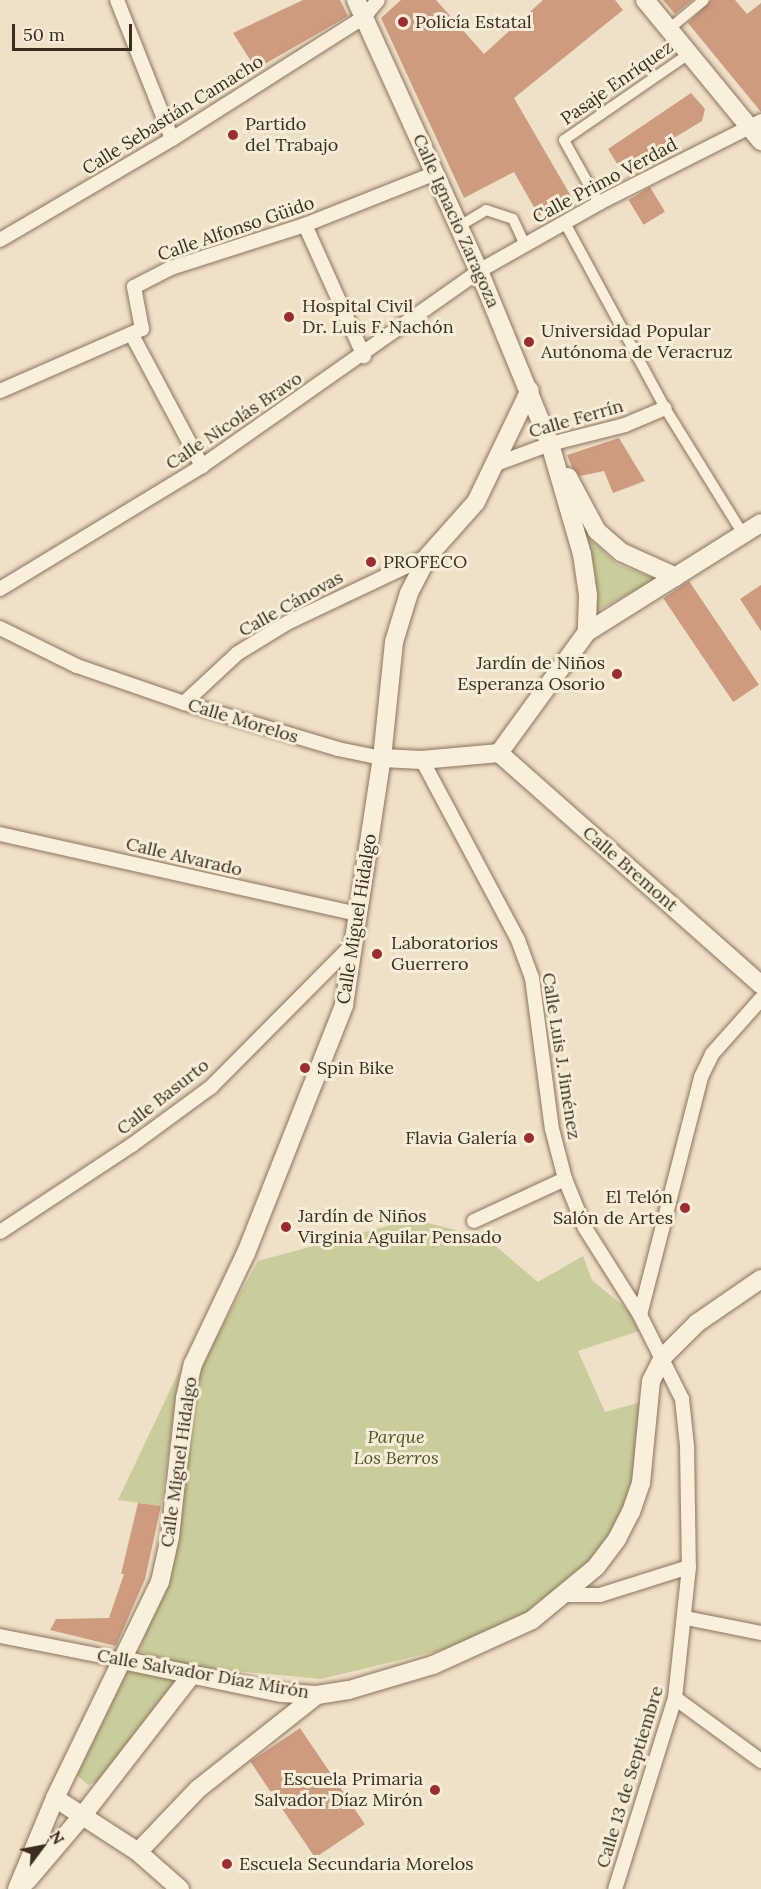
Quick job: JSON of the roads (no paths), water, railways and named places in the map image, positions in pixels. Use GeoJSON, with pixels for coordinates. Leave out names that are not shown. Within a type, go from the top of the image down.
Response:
{"type":"FeatureCollection","features":[{"type":"Feature","properties":{"kind":"main road","name":"Calle Ignacio Zaragoza"},"geometry":{"type":"LineString","coordinates":[[356,0],[436,172],[530,390],[550,444],[582,554],[588,595],[587,632]]}},
{"type":"Feature","properties":{"kind":"main road"},"geometry":{"type":"LineString","coordinates":[[645,0],[757,126],[761,141]]}},
{"type":"Feature","properties":{"kind":"main road","name":"Calle Miguel Hidalgo"},"geometry":{"type":"LineString","coordinates":[[19,1889],[55,1798],[160,1582],[170,1537],[185,1398],[194,1364],[246,1253],[345,1005],[382,758],[394,642],[409,593],[428,556],[476,502],[530,390]]}},
{"type":"Feature","properties":{"kind":"main road","name":"Calle Ignacio Zaragoza"},"geometry":{"type":"LineString","coordinates":[[550,444],[597,531],[621,552],[676,577]]}},
{"type":"Feature","properties":{"kind":"main road"},"geometry":{"type":"LineString","coordinates":[[499,753],[587,632],[761,523]]}},
{"type":"Feature","properties":{"kind":"main road","name":"Calle Morelos"},"geometry":{"type":"LineString","coordinates":[[382,758],[422,760],[499,753]]}},
{"type":"Feature","properties":{"kind":"main road","name":"Calle Bremont"},"geometry":{"type":"LineString","coordinates":[[499,753],[761,985]]}},
{"type":"Feature","properties":{"kind":"main road"},"geometry":{"type":"LineString","coordinates":[[663,1357],[697,1323],[761,1280]]}},
{"type":"Feature","properties":{"kind":"main road","name":"Calle Salvador Díaz Mirón"},"geometry":{"type":"LineString","coordinates":[[122,1660],[190,1676],[317,1695],[349,1690],[433,1665],[532,1620],[596,1567],[617,1539],[631,1512],[641,1483],[651,1381],[663,1357]]}},
{"type":"Feature","properties":{"kind":"main road"},"geometry":{"type":"LineString","coordinates":[[19,1889],[83,1815],[190,1676]]}},
{"type":"Feature","properties":{"kind":"main road"},"geometry":{"type":"LineString","coordinates":[[138,1852],[198,1789],[317,1695]]}},
{"type":"Feature","properties":{"kind":"main road"},"geometry":{"type":"LineString","coordinates":[[55,1798],[138,1852],[180,1889]]}},
{"type":"Feature","properties":{"kind":"street"},"geometry":{"type":"LineString","coordinates":[[117,0],[172,139]]}},
{"type":"Feature","properties":{"kind":"street","name":"Calle Sebastián Camacho"},"geometry":{"type":"LineString","coordinates":[[0,240],[172,139],[363,18],[378,0]]}},
{"type":"Feature","properties":{"kind":"street"},"geometry":{"type":"LineString","coordinates":[[669,29],[704,0]]}},
{"type":"Feature","properties":{"kind":"street","name":"Pasaje Enríquez"},"geometry":{"type":"LineString","coordinates":[[599,203],[564,140],[690,53]]}},
{"type":"Feature","properties":{"kind":"street","name":"Calle Primo Verdad"},"geometry":{"type":"LineString","coordinates":[[479,271],[599,203],[757,126]]}},
{"type":"Feature","properties":{"kind":"street","name":"Calle Alfonso Güido"},"geometry":{"type":"LineString","coordinates":[[132,335],[142,329],[143,323],[134,287],[171,268],[305,225],[436,172]]}},
{"type":"Feature","properties":{"kind":"street"},"geometry":{"type":"LineString","coordinates":[[458,227],[486,210],[513,219],[525,244]]}},
{"type":"Feature","properties":{"kind":"street"},"geometry":{"type":"LineString","coordinates":[[565,223],[665,408],[743,534]]}},
{"type":"Feature","properties":{"kind":"street"},"geometry":{"type":"LineString","coordinates":[[305,225],[364,356]]}},
{"type":"Feature","properties":{"kind":"street","name":"Calle Nicolás Bravo"},"geometry":{"type":"LineString","coordinates":[[0,589],[202,466],[364,356],[479,271]]}},
{"type":"Feature","properties":{"kind":"street"},"geometry":{"type":"LineString","coordinates":[[0,391],[132,335],[202,466]]}},
{"type":"Feature","properties":{"kind":"street","name":"Calle Ferrín"},"geometry":{"type":"LineString","coordinates":[[496,464],[550,444],[625,425],[665,408]]}},
{"type":"Feature","properties":{"kind":"street","name":"Calle Cánovas"},"geometry":{"type":"LineString","coordinates":[[184,703],[238,653],[287,622],[428,556]]}},
{"type":"Feature","properties":{"kind":"street","name":"Calle Morelos"},"geometry":{"type":"LineString","coordinates":[[0,628],[77,666],[184,703],[338,749],[382,758]]}},
{"type":"Feature","properties":{"kind":"street","name":"Calle Luis J. Jiménez"},"geometry":{"type":"LineString","coordinates":[[422,760],[518,940],[532,978],[552,1129],[565,1179],[585,1228],[640,1315],[682,1399],[688,1479],[688,1567]]}},
{"type":"Feature","properties":{"kind":"street","name":"Calle Alvarado"},"geometry":{"type":"LineString","coordinates":[[0,834],[359,914]]}},
{"type":"Feature","properties":{"kind":"street","name":"Calle Basurto"},"geometry":{"type":"LineString","coordinates":[[0,1232],[132,1145],[211,1087],[355,942]]}},
{"type":"Feature","properties":{"kind":"street"},"geometry":{"type":"LineString","coordinates":[[640,1315],[701,1077],[712,1054],[761,999]]}},
{"type":"Feature","properties":{"kind":"street"},"geometry":{"type":"LineString","coordinates":[[474,1221],[565,1179]]}},
{"type":"Feature","properties":{"kind":"street"},"geometry":{"type":"LineString","coordinates":[[565,1595],[600,1595],[688,1567]]}},
{"type":"Feature","properties":{"kind":"street","name":"Calle 13 de Septiembre"},"geometry":{"type":"LineString","coordinates":[[615,1889],[675,1698],[686,1618],[688,1567]]}},
{"type":"Feature","properties":{"kind":"street"},"geometry":{"type":"LineString","coordinates":[[686,1618],[761,1633]]}},
{"type":"Feature","properties":{"kind":"street","name":"Calle Salvador Díaz Mirón"},"geometry":{"type":"LineString","coordinates":[[0,1636],[122,1660]]}},
{"type":"Feature","properties":{"kind":"street"},"geometry":{"type":"LineString","coordinates":[[675,1698],[761,1761]]}},
{"type":"Feature","properties":{"kind":"place","name":"Policía Estatal"},"geometry":{"type":"Point","coordinates":[403,22]}},
{"type":"Feature","properties":{"kind":"place","name":"Partido del Trabajo"},"geometry":{"type":"Point","coordinates":[233,135]}},
{"type":"Feature","properties":{"kind":"place","name":"Hospital Civil Dr. Luis F. Nachón"},"geometry":{"type":"Point","coordinates":[289,317]}},
{"type":"Feature","properties":{"kind":"place","name":"Universidad Popular Autónoma de Veracruz"},"geometry":{"type":"Point","coordinates":[529,342]}},
{"type":"Feature","properties":{"kind":"place","name":"PROFECO"},"geometry":{"type":"Point","coordinates":[371,562]}},
{"type":"Feature","properties":{"kind":"place","name":"Jardín de Niños Esperanza Osorio"},"geometry":{"type":"Point","coordinates":[617,674]}},
{"type":"Feature","properties":{"kind":"place","name":"Laboratorios Guerrero"},"geometry":{"type":"Point","coordinates":[377,954]}},
{"type":"Feature","properties":{"kind":"place","name":"Spin Bike"},"geometry":{"type":"Point","coordinates":[305,1068]}},
{"type":"Feature","properties":{"kind":"place","name":"Flavia Galería"},"geometry":{"type":"Point","coordinates":[529,1138]}},
{"type":"Feature","properties":{"kind":"place","name":"El Telón Salón de Artes"},"geometry":{"type":"Point","coordinates":[685,1208]}},
{"type":"Feature","properties":{"kind":"place","name":"Jardín de Niños Virginia Aguilar Pensado"},"geometry":{"type":"Point","coordinates":[286,1227]}},
{"type":"Feature","properties":{"kind":"place","name":"Escuela Primaria Salvador Díaz Mirón"},"geometry":{"type":"Point","coordinates":[435,1790]}},
{"type":"Feature","properties":{"kind":"place","name":"Escuela Secundaria Morelos"},"geometry":{"type":"Point","coordinates":[227,1864]}},
{"type":"Feature","properties":{"kind":"park label","name":"Parque Los Berros"},"geometry":{"type":"Point","coordinates":[396,1448]}}]}
